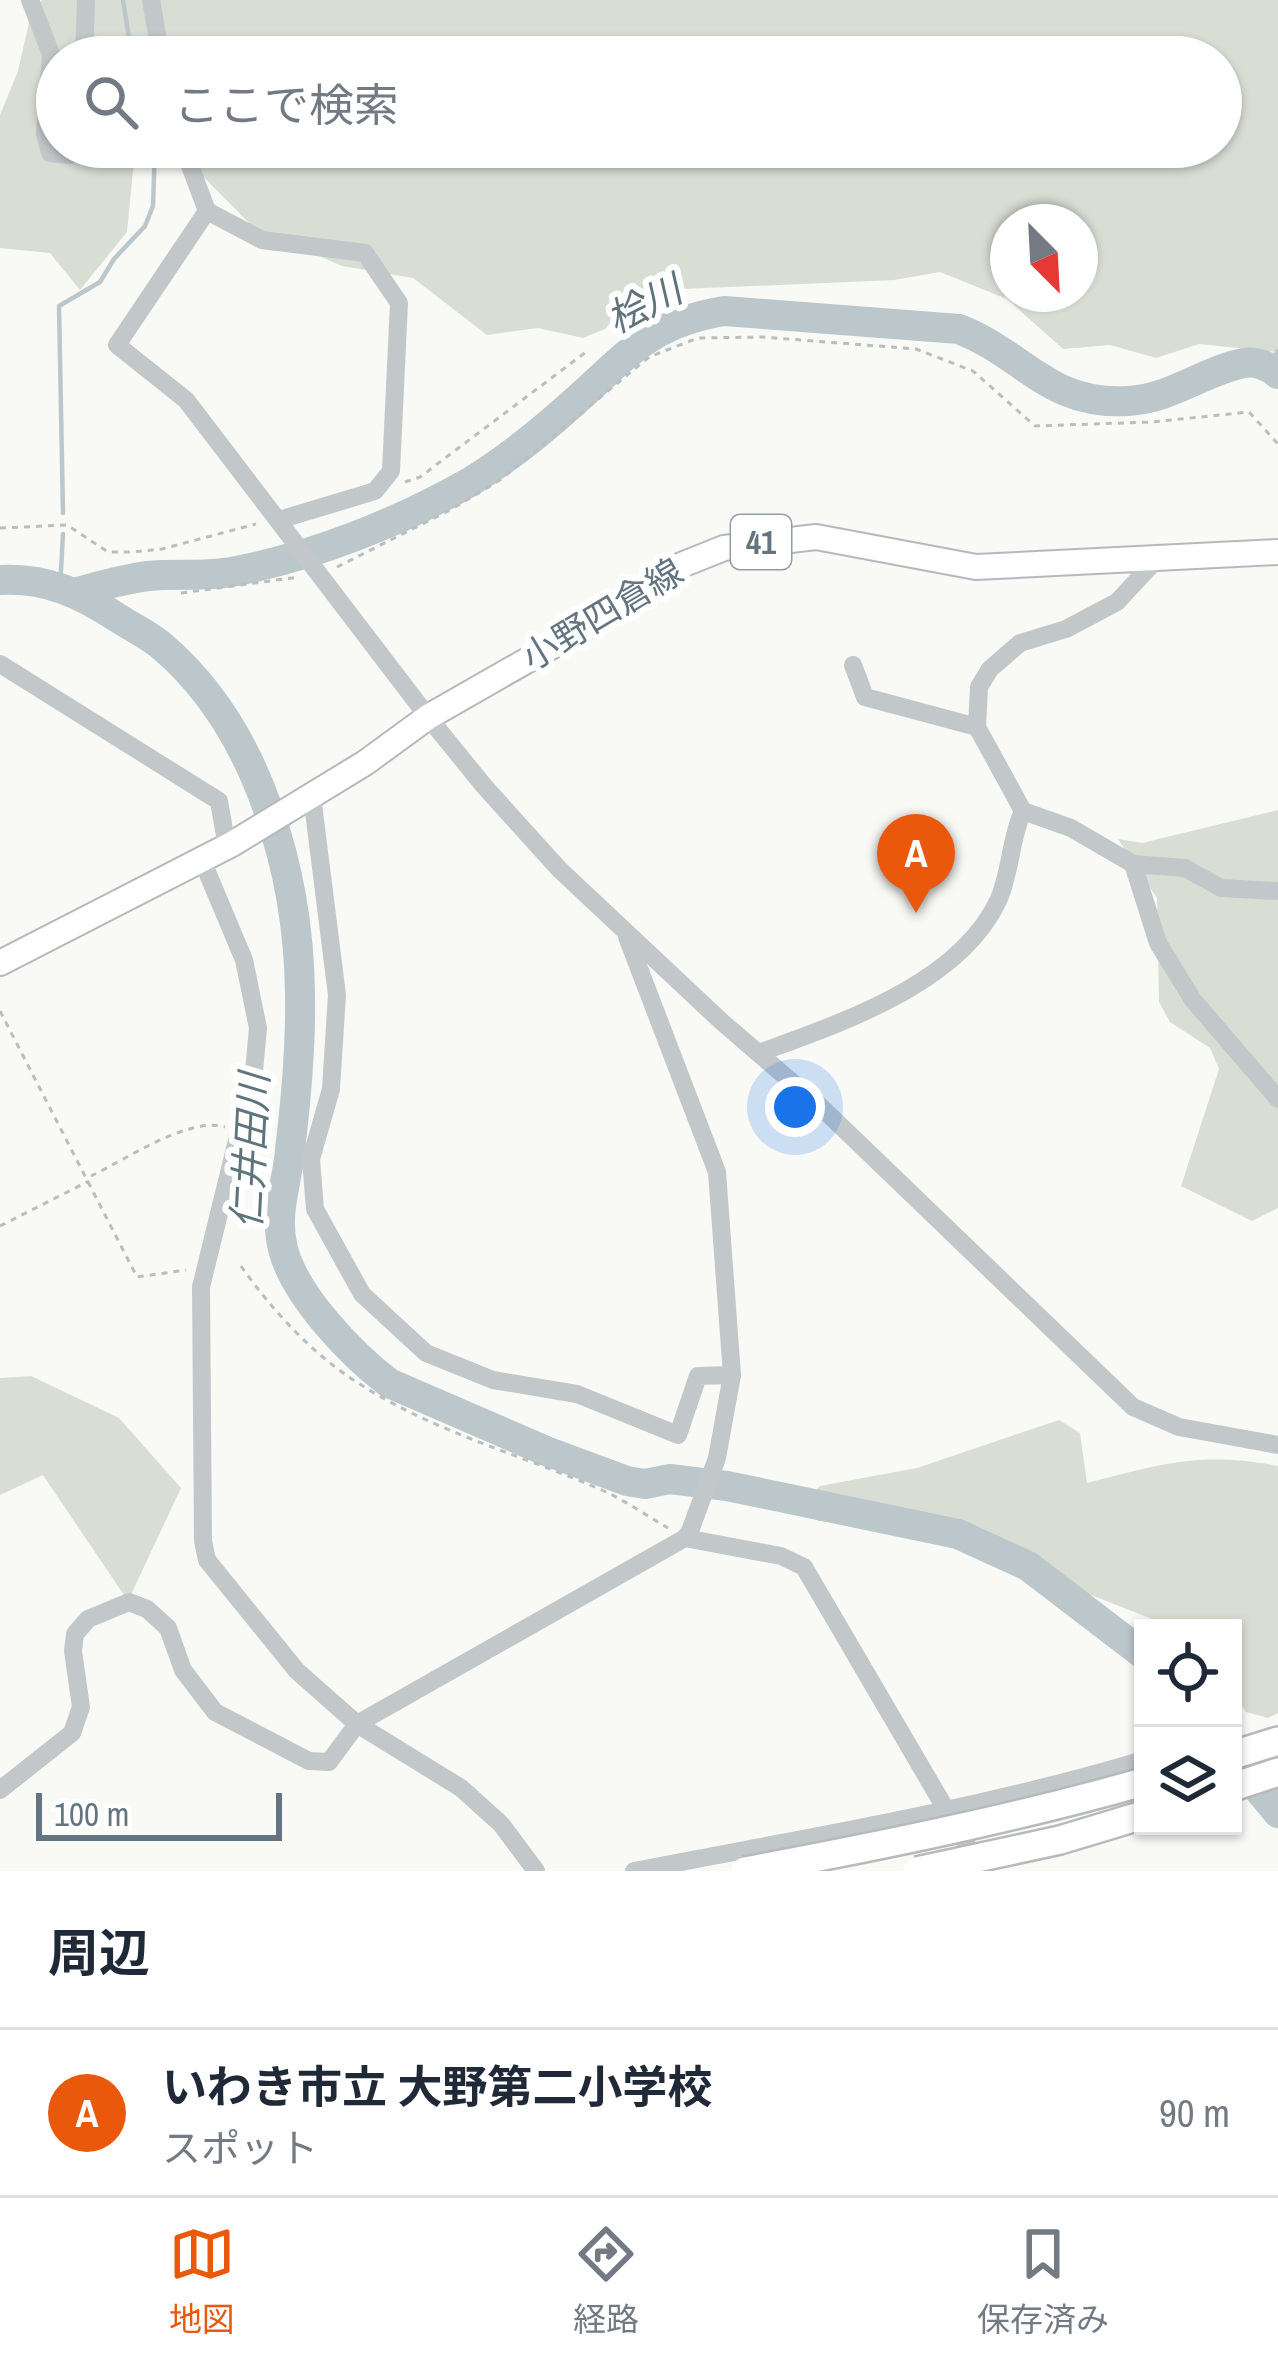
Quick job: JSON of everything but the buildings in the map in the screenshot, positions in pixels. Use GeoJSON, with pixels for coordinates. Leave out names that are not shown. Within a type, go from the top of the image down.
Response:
{"type":"FeatureCollection","features":[{"type":"Feature","properties":{"kind":"highway"},"geometry":{"type":"LineString","coordinates":[[1242,1752],[1278,1741]]}},
{"type":"Feature","properties":{"kind":"highway"},"geometry":{"type":"LineString","coordinates":[[1242,1784],[1278,1772]]}},
{"type":"Feature","properties":{"kind":"highway"},"geometry":{"type":"LineString","coordinates":[[745,1871],[1066,1804],[1134,1785]]}},
{"type":"Feature","properties":{"kind":"highway"},"geometry":{"type":"LineString","coordinates":[[917,1871],[1060,1840],[1134,1818]]}},
{"type":"Feature","properties":{"kind":"main road","name":"小野四倉線"},"geometry":{"type":"LineString","coordinates":[[0,963],[230,846],[428,717],[610,613],[674,568],[724,548],[816,537],[976,567],[1278,553]]}},
{"type":"Feature","properties":{"kind":"street"},"geometry":{"type":"LineString","coordinates":[[30,0],[45,36]]}},
{"type":"Feature","properties":{"kind":"street"},"geometry":{"type":"LineString","coordinates":[[85,36],[86,0]]}},
{"type":"Feature","properties":{"kind":"street"},"geometry":{"type":"LineString","coordinates":[[151,0],[157,36]]}},
{"type":"Feature","properties":{"kind":"street"},"geometry":{"type":"LineString","coordinates":[[192,168],[207,211],[262,240],[364,253],[399,303],[391,471],[386,482],[375,491],[279,520]]}},
{"type":"Feature","properties":{"kind":"street"},"geometry":{"type":"LineString","coordinates":[[207,211],[117,345],[186,400],[484,787],[559,869],[821,1107],[1133,1407],[1179,1427],[1278,1445]]}},
{"type":"Feature","properties":{"kind":"street"},"geometry":{"type":"LineString","coordinates":[[1156,560],[1117,602],[1066,629],[1020,643],[990,669],[979,687],[977,727],[1023,811],[1071,828],[1133,864],[1185,868],[1221,888],[1278,891]]}},
{"type":"Feature","properties":{"kind":"street"},"geometry":{"type":"LineString","coordinates":[[0,664],[219,801],[230,846]]}},
{"type":"Feature","properties":{"kind":"street"},"geometry":{"type":"LineString","coordinates":[[853,665],[865,697],[977,727]]}},
{"type":"Feature","properties":{"kind":"street"},"geometry":{"type":"LineString","coordinates":[[312,796],[337,995],[331,1089],[311,1159],[315,1209],[362,1294],[426,1353],[493,1380],[577,1394],[678,1435],[698,1376],[732,1375]]}},
{"type":"Feature","properties":{"kind":"street"},"geometry":{"type":"LineString","coordinates":[[758,1053],[835,1025],[900,994],[965,949],[999,899],[1014,830],[1023,811]]}},
{"type":"Feature","properties":{"kind":"street"},"geometry":{"type":"LineString","coordinates":[[202,860],[253,992],[258,1028],[254,1071],[206,1267],[199,1318],[207,1559],[297,1671],[357,1724],[461,1788],[501,1824],[536,1871]]}},
{"type":"Feature","properties":{"kind":"street"},"geometry":{"type":"LineString","coordinates":[[1133,864],[1158,943],[1181,981],[1278,1099]]}},
{"type":"Feature","properties":{"kind":"street"},"geometry":{"type":"LineString","coordinates":[[0,1790],[72,1733],[81,1707],[75,1634],[88,1619],[129,1602],[168,1628],[183,1670],[215,1712],[309,1761],[329,1762],[357,1724],[688,1534],[717,1458],[732,1375],[718,1172],[624,930]]}},
{"type":"Feature","properties":{"kind":"street"},"geometry":{"type":"LineString","coordinates":[[688,1534],[781,1556],[804,1567],[982,1871]]}},
{"type":"Feature","properties":{"kind":"street"},"geometry":{"type":"LineString","coordinates":[[634,1871],[949,1810],[1134,1763]]}},
{"type":"Feature","properties":{"kind":"path"},"geometry":{"type":"LineString","coordinates":[[182,593],[321,574],[403,536],[500,480],[649,357],[698,338],[761,337],[916,349],[973,371],[1035,427],[1249,412],[1278,444]]}},
{"type":"Feature","properties":{"kind":"path"},"geometry":{"type":"LineString","coordinates":[[375,491],[420,477],[586,352]]}},
{"type":"Feature","properties":{"kind":"path"},"geometry":{"type":"LineString","coordinates":[[0,528],[68,525],[108,552],[132,552],[279,520]]}},
{"type":"Feature","properties":{"kind":"path"},"geometry":{"type":"LineString","coordinates":[[0,1011],[137,1277],[206,1267]]}},
{"type":"Feature","properties":{"kind":"path"},"geometry":{"type":"LineString","coordinates":[[0,1226],[203,1123],[238,1131]]}},
{"type":"Feature","properties":{"kind":"path"},"geometry":{"type":"LineString","coordinates":[[242,1266],[265,1300],[296,1332],[365,1388],[460,1435],[608,1493],[688,1534]]}},
{"type":"Feature","properties":{"kind":"shaded area"},"geometry":{"type":"Polygon","coordinates":[[[42,0],[1278,0],[1278,352],[1199,344],[1156,358],[1110,345],[1063,349],[1022,312],[1098,312],[1098,204],[990,204],[990,292],[940,272],[894,280],[637,291],[605,329],[583,338],[538,328],[487,335],[413,278],[342,266],[254,228],[195,168],[1242,168],[1242,36],[36,36],[36,168],[133,168],[127,232],[80,290],[50,253],[0,248],[0,115],[18,71],[31,14],[42,0]]]}},
{"type":"Feature","properties":{"kind":"shaded area"},"geometry":{"type":"Polygon","coordinates":[[[1278,810],[1278,1208],[1252,1221],[1181,1186],[1219,1069],[1210,1048],[1170,1022],[1159,1002],[1157,898],[1118,839],[1142,843],[1278,810]]]}},
{"type":"Feature","properties":{"kind":"shaded area"},"geometry":{"type":"Polygon","coordinates":[[[31,1376],[119,1418],[181,1488],[128,1601],[43,1475],[0,1495],[0,1378],[31,1376]]]}},
{"type":"Feature","properties":{"kind":"shaded area"},"geometry":{"type":"Polygon","coordinates":[[[1059,1420],[1080,1433],[1087,1483],[1204,1460],[1278,1466],[1278,1713],[1268,1718],[1246,1712],[1242,1705],[1242,1619],[1152,1619],[1073,1588],[1006,1552],[890,1523],[818,1521],[801,1505],[820,1486],[917,1468],[1059,1420]]]}},
{"type":"Feature","properties":{"kind":"waterway"},"geometry":{"type":"LineString","coordinates":[[123,0],[129,36]]}},
{"type":"Feature","properties":{"kind":"waterway"},"geometry":{"type":"LineString","coordinates":[[63,513],[59,306],[100,282],[145,226],[153,206],[154,168]]}},
{"type":"Feature","properties":{"kind":"waterway","name":"桧川"},"geometry":{"type":"LineString","coordinates":[[77,592],[148,576],[262,566],[384,525],[496,465],[657,333],[724,311],[959,329],[1057,387],[1101,400],[1145,399],[1244,363],[1262,365],[1278,374]]}},
{"type":"Feature","properties":{"kind":"waterway"},"geometry":{"type":"LineString","coordinates":[[1269,366],[1278,351]]}},
{"type":"Feature","properties":{"kind":"waterway"},"geometry":{"type":"LineString","coordinates":[[60,588],[63,534]]}},
{"type":"Feature","properties":{"kind":"waterway","name":"仁井田川"},"geometry":{"type":"LineString","coordinates":[[0,580],[33,581],[62,589],[164,648],[197,681],[249,762],[282,854],[298,949],[299,1053],[280,1211],[283,1249],[299,1286],[358,1356],[389,1383],[627,1481],[645,1484],[670,1479],[727,1486],[958,1534],[1028,1566],[1134,1647]]}},
{"type":"Feature","properties":{"kind":"waterway","name":"仁井田川"},"geometry":{"type":"LineString","coordinates":[[1242,1769],[1278,1813]]}},
{"type":"Feature","properties":{"kind":"place","name":"いわき市立 大野第二小学校"},"geometry":{"type":"Point","coordinates":[916,913]}}]}
